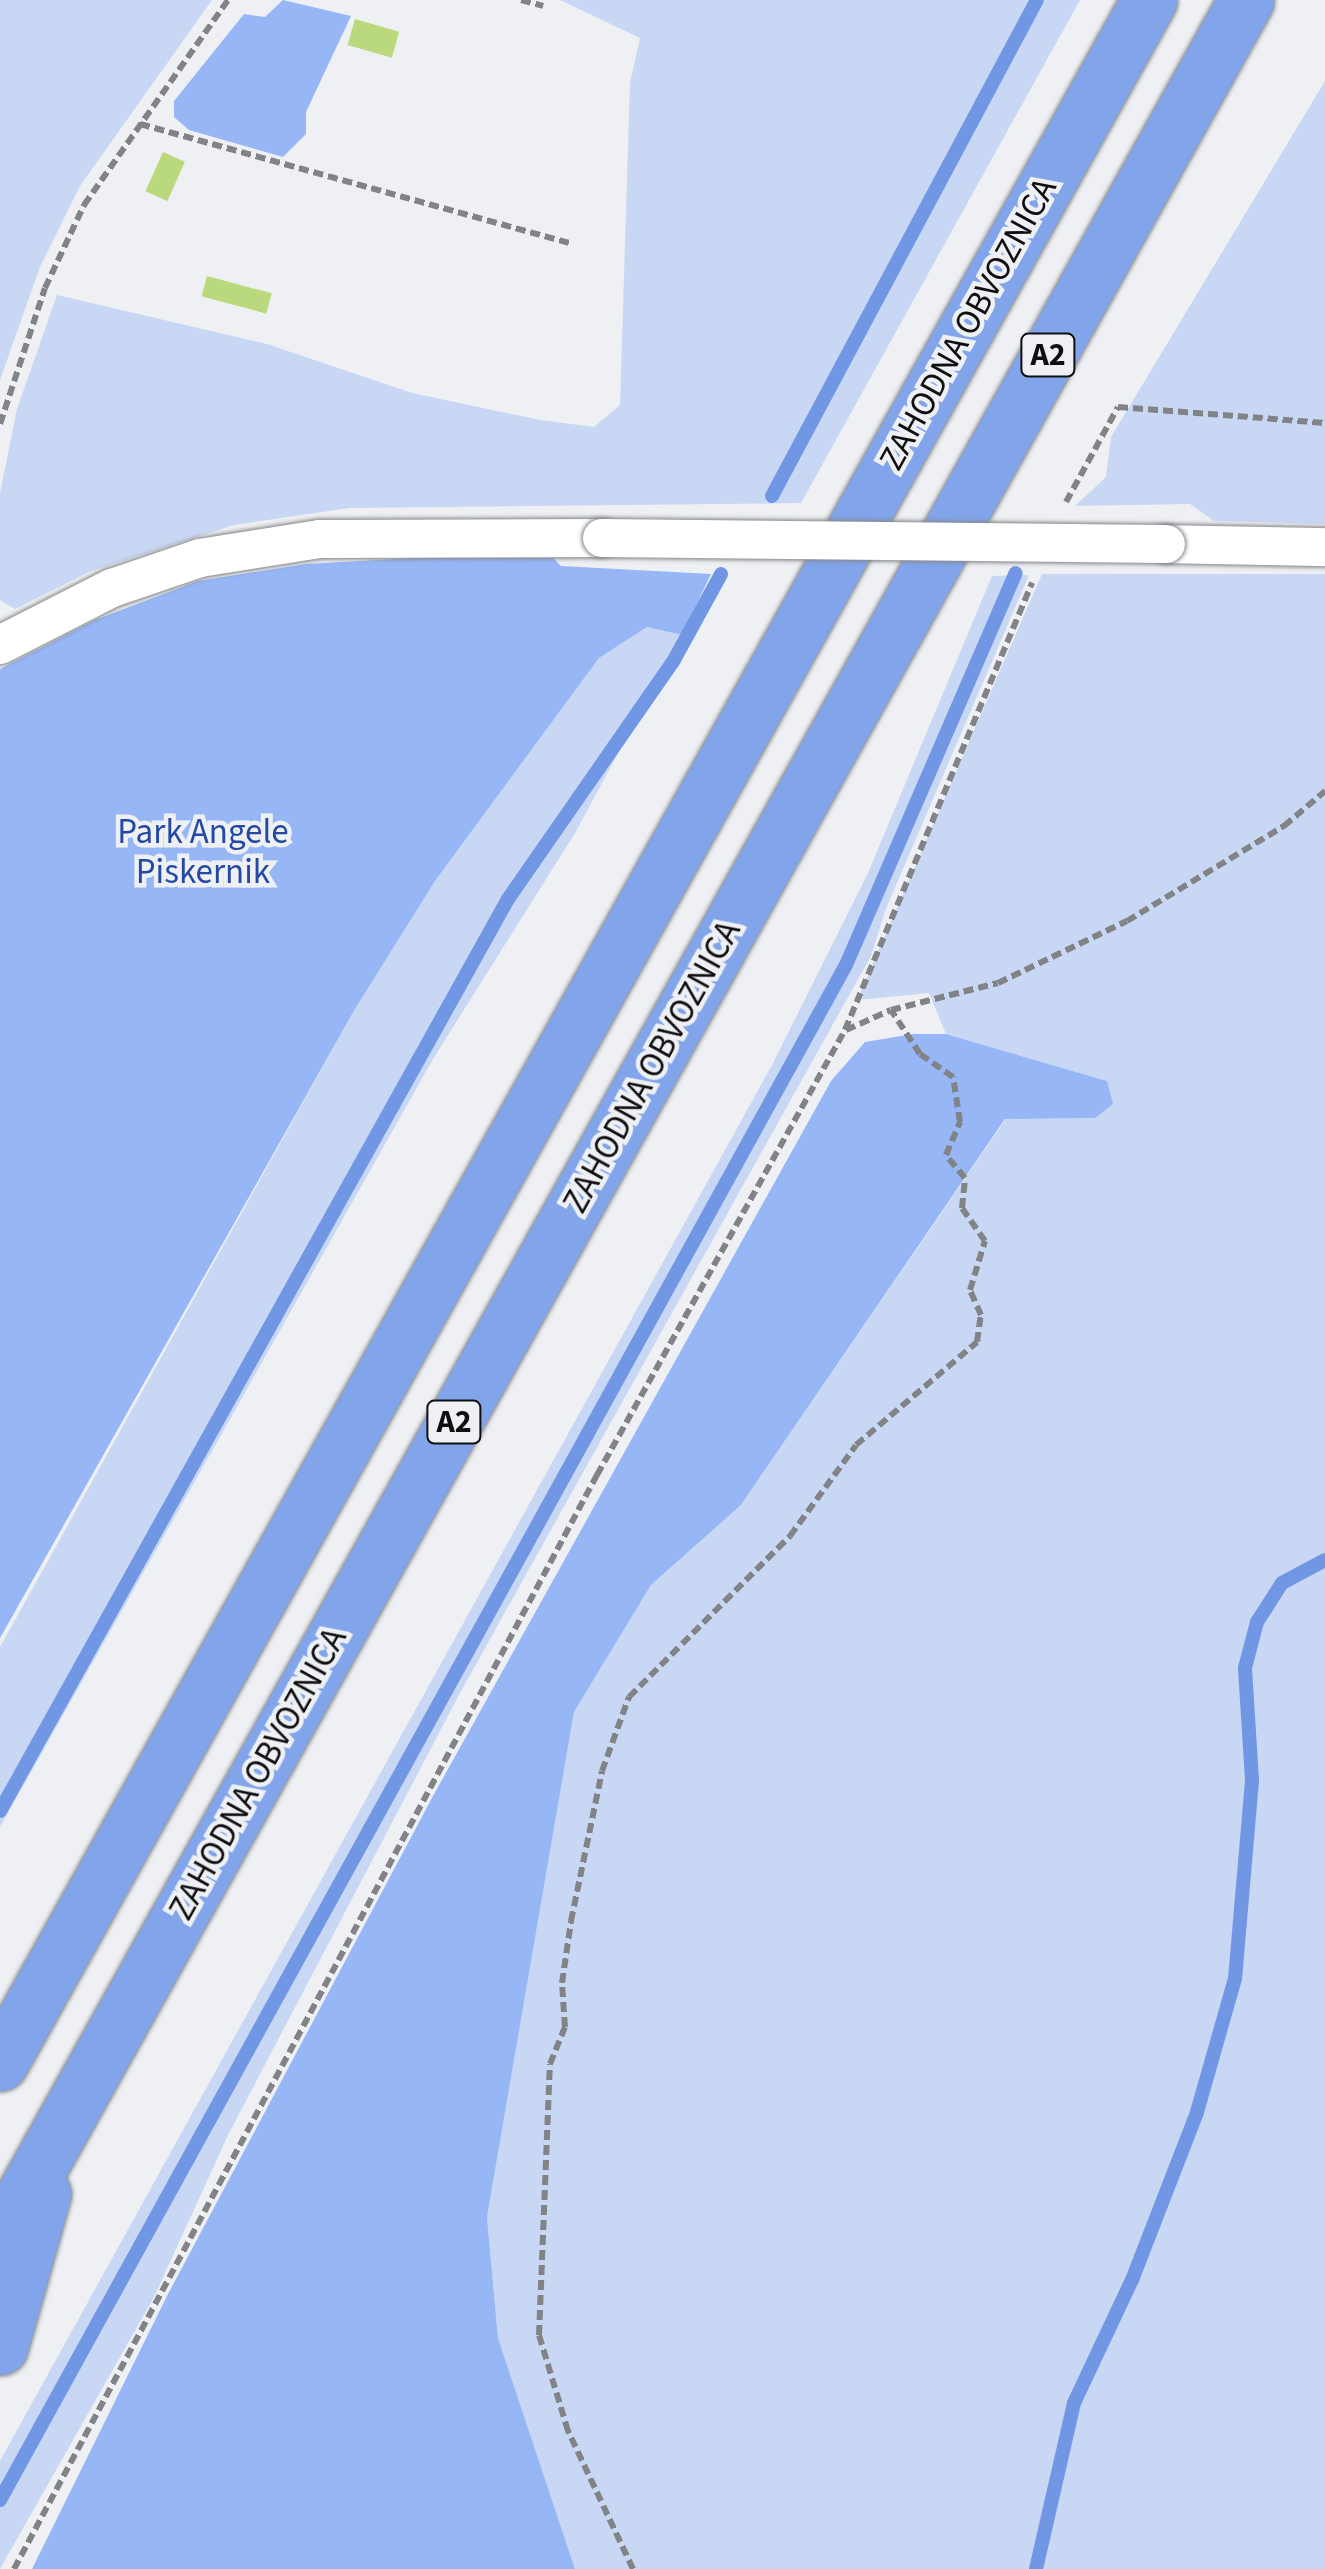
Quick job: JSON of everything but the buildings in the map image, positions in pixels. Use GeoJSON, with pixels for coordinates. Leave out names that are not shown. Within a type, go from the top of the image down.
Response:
{"type":"FeatureCollection","features":[{"type":"Feature","properties":{"kind":"highway","name":"ZAHODNA OBVOZNICA"},"geometry":{"type":"LineString","coordinates":[[0,2064],[1149,0]]}},
{"type":"Feature","properties":{"kind":"highway","name":"ZAHODNA OBVOZNICA"},"geometry":{"type":"LineString","coordinates":[[58,2133],[1246,0]]}},
{"type":"Feature","properties":{"kind":"highway","name":"A2"},"geometry":{"type":"LineString","coordinates":[[0,2238],[58,2133]]}},
{"type":"Feature","properties":{"kind":"highway"},"geometry":{"type":"LineString","coordinates":[[0,2346],[58,2133]]}},
{"type":"Feature","properties":{"kind":"street"},"geometry":{"type":"LineString","coordinates":[[0,645],[112,588],[200,558],[320,539],[1325,546]]}},
{"type":"Feature","properties":{"kind":"path"},"geometry":{"type":"LineString","coordinates":[[0,424],[60,255],[84,205],[228,0]]}},
{"type":"Feature","properties":{"kind":"path"},"geometry":{"type":"LineString","coordinates":[[521,0],[543,6]]}},
{"type":"Feature","properties":{"kind":"path"},"geometry":{"type":"LineString","coordinates":[[140,124],[572,244]]}},
{"type":"Feature","properties":{"kind":"path"},"geometry":{"type":"LineString","coordinates":[[1060,516],[1118,407],[1325,422]]}},
{"type":"Feature","properties":{"kind":"path"},"geometry":{"type":"LineString","coordinates":[[14,2569],[587,1492],[845,1030],[1037,570]]}},
{"type":"Feature","properties":{"kind":"path"},"geometry":{"type":"LineString","coordinates":[[845,1030],[890,1010],[998,982],[1127,922],[1284,826],[1325,790]]}},
{"type":"Feature","properties":{"kind":"path"},"geometry":{"type":"LineString","coordinates":[[633,2569],[568,2431],[540,2335],[550,2064],[565,2027],[562,1984],[570,1921],[602,1770],[628,1697],[790,1536],[856,1445],[977,1342],[981,1314],[970,1290],[986,1241],[962,1208],[964,1178],[946,1154],[960,1122],[953,1077],[920,1054],[890,1010]]}},
{"type":"Feature","properties":{"kind":"shaded area"},"geometry":{"type":"Polygon","coordinates":[[[0,0],[212,0],[80,186],[40,267],[0,380],[0,0]]]}},
{"type":"Feature","properties":{"kind":"shaded area"},"geometry":{"type":"Polygon","coordinates":[[[560,0],[1080,0],[801,503],[349,508],[234,525],[91,571],[15,609],[0,600],[0,493],[17,409],[57,295],[267,344],[412,393],[540,420],[594,427],[620,405],[630,83],[640,38],[560,0]]]}},
{"type":"Feature","properties":{"kind":"shaded area"},"geometry":{"type":"Polygon","coordinates":[[[1325,81],[1325,524],[1214,521],[1190,504],[1075,506],[1106,477],[1111,437],[1325,81]]]}},
{"type":"Feature","properties":{"kind":"shaded area"},"geometry":{"type":"Polygon","coordinates":[[[1042,574],[1325,574],[1325,2569],[575,2569],[498,2338],[487,2217],[574,1712],[651,1585],[741,1505],[1006,1119],[1095,1118],[1107,1081],[946,1034],[929,993],[857,1000],[1042,574]]]}},
{"type":"Feature","properties":{"kind":"shaded area"},"geometry":{"type":"Polygon","coordinates":[[[1029,575],[885,911],[871,956],[460,1693],[228,2135],[154,2297],[0,2569],[0,2461],[772,1065],[868,873],[992,576],[1029,575]]]}},
{"type":"Feature","properties":{"kind":"shaded area"},"geometry":{"type":"Polygon","coordinates":[[[647,627],[682,635],[575,833],[433,1059],[0,1827],[0,1647],[355,1009],[435,881],[599,658],[647,627]]]}},
{"type":"Feature","properties":{"kind":"green space"},"geometry":{"type":"Polygon","coordinates":[[[283,0],[351,16],[306,112],[306,134],[283,157],[189,130],[174,117],[174,101],[244,14],[265,17],[283,0]]]}},
{"type":"Feature","properties":{"kind":"green space","name":"Park Angele Piskernik"},"geometry":{"type":"Polygon","coordinates":[[[433,557],[553,558],[561,566],[711,574],[682,635],[647,627],[599,658],[435,881],[355,1009],[0,1638],[0,669],[95,620],[198,581],[306,564],[433,557]]]}},
{"type":"Feature","properties":{"kind":"green space"},"geometry":{"type":"Polygon","coordinates":[[[913,1034],[946,1034],[1107,1081],[1113,1104],[1095,1118],[1005,1119],[741,1505],[651,1585],[574,1712],[487,2217],[498,2338],[575,2569],[32,2569],[168,2294],[433,1796],[831,1081],[865,1042],[913,1034]]]}},
{"type":"Feature","properties":{"kind":"waterway"},"geometry":{"type":"LineString","coordinates":[[772,496],[1037,0]]}},
{"type":"Feature","properties":{"kind":"waterway"},"geometry":{"type":"LineString","coordinates":[[0,2500],[846,965],[1016,573]]}},
{"type":"Feature","properties":{"kind":"waterway"},"geometry":{"type":"LineString","coordinates":[[0,1811],[508,899],[674,660],[721,574]]}},
{"type":"Feature","properties":{"kind":"waterway"},"geometry":{"type":"LineString","coordinates":[[1036,2569],[1074,2403],[1132,2280],[1197,2112],[1235,1979],[1252,1780],[1245,1668],[1257,1622],[1282,1583],[1325,1560]]}}]}
